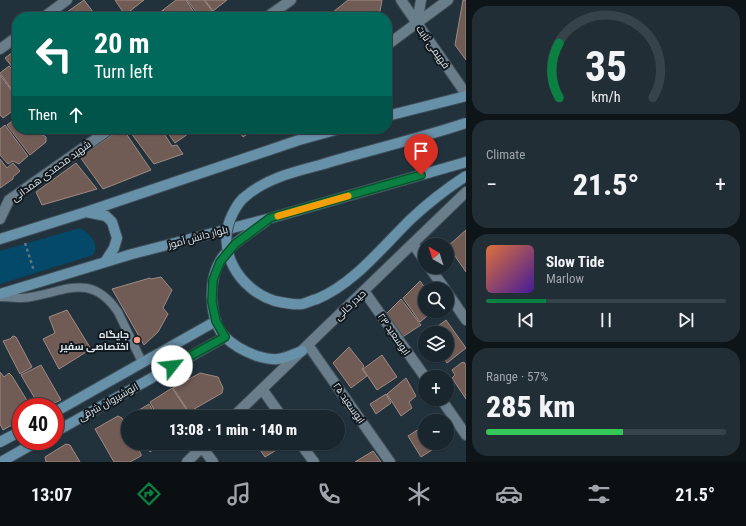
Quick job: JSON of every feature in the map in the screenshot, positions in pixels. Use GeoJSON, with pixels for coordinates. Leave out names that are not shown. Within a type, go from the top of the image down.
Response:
{"type":"FeatureCollection","features":[{"type":"Feature","properties":{"kind":"main road"},"geometry":{"type":"LineString","coordinates":[[392,115],[466,95]]}},
{"type":"Feature","properties":{"kind":"main road"},"geometry":{"type":"LineString","coordinates":[[466,123],[435,133],[354,154],[279,177],[258,186],[244,197],[230,219],[225,241],[231,262],[242,280],[249,288],[269,299],[286,303],[303,304],[334,290],[362,268],[432,201],[466,176]]}},
{"type":"Feature","properties":{"kind":"main road"},"geometry":{"type":"LineString","coordinates":[[0,239],[321,134]]}},
{"type":"Feature","properties":{"kind":"main road","name":"بلوار دانش آموز"},"geometry":{"type":"LineString","coordinates":[[0,296],[105,262],[270,218],[466,162]]}},
{"type":"Feature","properties":{"kind":"main road"},"geometry":{"type":"LineString","coordinates":[[86,212],[106,216],[112,222],[117,238],[114,248],[105,262]]}},
{"type":"Feature","properties":{"kind":"main road"},"geometry":{"type":"LineString","coordinates":[[270,218],[235,244],[220,262],[213,280],[212,302],[216,321],[225,337],[235,345],[250,353],[265,358],[279,359],[305,348]]}},
{"type":"Feature","properties":{"kind":"main road","name":"انوشیروان شرقی"},"geometry":{"type":"LineString","coordinates":[[64,407],[216,321]]}},
{"type":"Feature","properties":{"kind":"main road","name":"انوشیروان شرقی"},"geometry":{"type":"LineString","coordinates":[[64,427],[225,337]]}},
{"type":"Feature","properties":{"kind":"main road"},"geometry":{"type":"LineString","coordinates":[[0,442],[12,436]]}},
{"type":"Feature","properties":{"kind":"main road"},"geometry":{"type":"LineString","coordinates":[[1,462],[22,450]]}},
{"type":"Feature","properties":{"kind":"street"},"geometry":{"type":"LineString","coordinates":[[51,12],[67,0]]}},
{"type":"Feature","properties":{"kind":"street"},"geometry":{"type":"LineString","coordinates":[[274,12],[291,0]]}},
{"type":"Feature","properties":{"kind":"street","name":"فهیمی ثابت"},"geometry":{"type":"LineString","coordinates":[[401,0],[466,95]]}},
{"type":"Feature","properties":{"kind":"street"},"geometry":{"type":"LineString","coordinates":[[417,23],[421,0]]}},
{"type":"Feature","properties":{"kind":"street"},"geometry":{"type":"LineString","coordinates":[[392,41],[448,0]]}},
{"type":"Feature","properties":{"kind":"street"},"geometry":{"type":"LineString","coordinates":[[0,49],[12,41]]}},
{"type":"Feature","properties":{"kind":"street","name":"شهید محمدی همدانی"},"geometry":{"type":"LineString","coordinates":[[0,220],[9,200],[103,134]]}},
{"type":"Feature","properties":{"kind":"street","name":"حیدر خانی"},"geometry":{"type":"LineString","coordinates":[[240,410],[466,194]]}},
{"type":"Feature","properties":{"kind":"street"},"geometry":{"type":"LineString","coordinates":[[413,244],[418,251]]}},
{"type":"Feature","properties":{"kind":"street","name":"ابوسعید ۲۳"},"geometry":{"type":"LineString","coordinates":[[364,291],[420,370]]}},
{"type":"Feature","properties":{"kind":"street"},"geometry":{"type":"LineString","coordinates":[[454,302],[466,320]]}},
{"type":"Feature","properties":{"kind":"street","name":"ابوسعید ۲۵"},"geometry":{"type":"LineString","coordinates":[[305,348],[390,462]]}},
{"type":"Feature","properties":{"kind":"street"},"geometry":{"type":"LineString","coordinates":[[262,389],[277,410]]}},
{"type":"Feature","properties":{"kind":"street"},"geometry":{"type":"LineString","coordinates":[[445,406],[466,435]]}},
{"type":"Feature","properties":{"kind":"street"},"geometry":{"type":"LineString","coordinates":[[187,462],[199,450]]}},
{"type":"Feature","properties":{"kind":"street"},"geometry":{"type":"LineString","coordinates":[[207,450],[213,462]]}},
{"type":"Feature","properties":{"kind":"street"},"geometry":{"type":"LineString","coordinates":[[305,450],[314,462]]}},
{"type":"Feature","properties":{"kind":"lane"},"geometry":{"type":"LineString","coordinates":[[0,296],[23,298],[79,286],[98,292],[113,304],[142,362]]}},
{"type":"Feature","properties":{"kind":"path"},"geometry":{"type":"LineString","coordinates":[[21,232],[39,283]]}},
{"type":"Feature","properties":{"kind":"shaded area"},"geometry":{"type":"Polygon","coordinates":[[[80,228],[90,236],[95,243],[95,251],[93,255],[0,284],[0,251],[80,228]]]}},
{"type":"Feature","properties":{"kind":"building"},"geometry":{"type":"Polygon","coordinates":[[[84,0],[93,12],[67,12],[84,0]]]}},
{"type":"Feature","properties":{"kind":"building"},"geometry":{"type":"Polygon","coordinates":[[[115,0],[144,0],[129,12],[123,12],[115,0]]]}},
{"type":"Feature","properties":{"kind":"building"},"geometry":{"type":"Polygon","coordinates":[[[176,0],[186,0],[194,12],[164,12],[163,10],[176,0]]]}},
{"type":"Feature","properties":{"kind":"building"},"geometry":{"type":"Polygon","coordinates":[[[187,0],[204,0],[213,12],[196,12],[187,0]]]}},
{"type":"Feature","properties":{"kind":"building"},"geometry":{"type":"Polygon","coordinates":[[[205,0],[227,0],[213,11],[205,0]]]}},
{"type":"Feature","properties":{"kind":"building"},"geometry":{"type":"Polygon","coordinates":[[[348,0],[382,0],[380,12],[333,12],[348,0]]]}},
{"type":"Feature","properties":{"kind":"building"},"geometry":{"type":"Polygon","coordinates":[[[463,0],[466,0],[466,60],[455,45],[463,0]]]}},
{"type":"Feature","properties":{"kind":"building"},"geometry":{"type":"Polygon","coordinates":[[[12,53],[12,67],[5,58],[12,53]]]}},
{"type":"Feature","properties":{"kind":"building"},"geometry":{"type":"Polygon","coordinates":[[[9,66],[12,69],[12,90],[0,73],[9,66]]]}},
{"type":"Feature","properties":{"kind":"building"},"geometry":{"type":"Polygon","coordinates":[[[0,75],[12,91],[12,112],[3,118],[0,115],[0,75]]]}},
{"type":"Feature","properties":{"kind":"building"},"geometry":{"type":"Polygon","coordinates":[[[12,121],[12,132],[7,125],[12,121]]]}},
{"type":"Feature","properties":{"kind":"building"},"geometry":{"type":"Polygon","coordinates":[[[5,125],[28,156],[19,164],[13,161],[8,164],[0,155],[0,129],[5,125]]]}},
{"type":"Feature","properties":{"kind":"building"},"geometry":{"type":"Polygon","coordinates":[[[14,134],[41,134],[46,137],[46,142],[30,155],[14,134]]]}},
{"type":"Feature","properties":{"kind":"building"},"geometry":{"type":"Polygon","coordinates":[[[114,134],[126,134],[151,170],[103,189],[80,157],[114,134]]]}},
{"type":"Feature","properties":{"kind":"building"},"geometry":{"type":"Polygon","coordinates":[[[132,134],[164,134],[172,146],[177,145],[183,154],[154,164],[132,134]]]}},
{"type":"Feature","properties":{"kind":"building"},"geometry":{"type":"Polygon","coordinates":[[[169,134],[188,134],[175,143],[169,134]]]}},
{"type":"Feature","properties":{"kind":"building"},"geometry":{"type":"Polygon","coordinates":[[[0,159],[7,168],[13,163],[20,171],[13,177],[13,179],[0,188],[0,159]]]}},
{"type":"Feature","properties":{"kind":"building"},"geometry":{"type":"Polygon","coordinates":[[[76,163],[97,189],[42,205],[36,192],[76,163]]]}},
{"type":"Feature","properties":{"kind":"building"},"geometry":{"type":"Polygon","coordinates":[[[466,230],[466,272],[454,255],[454,241],[466,230]]]}},
{"type":"Feature","properties":{"kind":"building"},"geometry":{"type":"Polygon","coordinates":[[[161,277],[172,290],[163,308],[168,314],[158,332],[144,345],[112,289],[150,278],[161,277]]]}},
{"type":"Feature","properties":{"kind":"building"},"geometry":{"type":"Polygon","coordinates":[[[418,283],[418,318],[425,318],[420,322],[403,298],[418,283]]]}},
{"type":"Feature","properties":{"kind":"building"},"geometry":{"type":"Polygon","coordinates":[[[401,299],[421,325],[401,338],[384,316],[401,299]]]}},
{"type":"Feature","properties":{"kind":"building"},"geometry":{"type":"Polygon","coordinates":[[[67,310],[91,349],[59,369],[43,339],[55,333],[49,317],[67,310]]]}},
{"type":"Feature","properties":{"kind":"building"},"geometry":{"type":"Polygon","coordinates":[[[446,320],[450,326],[438,326],[446,320]]]}},
{"type":"Feature","properties":{"kind":"building"},"geometry":{"type":"Polygon","coordinates":[[[454,331],[466,348],[454,357],[454,331]]]}},
{"type":"Feature","properties":{"kind":"building"},"geometry":{"type":"Polygon","coordinates":[[[13,336],[16,337],[32,367],[20,374],[3,341],[10,339],[13,336]]]}},
{"type":"Feature","properties":{"kind":"building"},"geometry":{"type":"Polygon","coordinates":[[[349,347],[364,366],[362,369],[367,376],[351,388],[333,363],[349,347]]]}},
{"type":"Feature","properties":{"kind":"building"},"geometry":{"type":"Polygon","coordinates":[[[382,355],[397,377],[377,390],[363,369],[382,355]]]}},
{"type":"Feature","properties":{"kind":"building"},"geometry":{"type":"Polygon","coordinates":[[[464,362],[466,365],[466,399],[454,381],[455,375],[454,370],[452,370],[464,362]]]}},
{"type":"Feature","properties":{"kind":"building"},"geometry":{"type":"Polygon","coordinates":[[[41,365],[60,398],[35,398],[21,375],[41,365]]]}},
{"type":"Feature","properties":{"kind":"building"},"geometry":{"type":"Polygon","coordinates":[[[0,372],[4,377],[9,373],[12,376],[25,398],[12,398],[12,425],[3,430],[0,424],[0,372]]]}},
{"type":"Feature","properties":{"kind":"building"},"geometry":{"type":"Polygon","coordinates":[[[200,373],[218,377],[223,388],[222,393],[192,410],[188,410],[173,388],[200,373]]]}},
{"type":"Feature","properties":{"kind":"building"},"geometry":{"type":"Polygon","coordinates":[[[406,378],[416,396],[409,402],[412,408],[401,416],[387,394],[406,378]]]}},
{"type":"Feature","properties":{"kind":"building"},"geometry":{"type":"Polygon","coordinates":[[[172,388],[187,410],[154,410],[150,402],[172,388]]]}},
{"type":"Feature","properties":{"kind":"building"},"geometry":{"type":"Polygon","coordinates":[[[386,394],[391,403],[376,414],[370,404],[386,394]]]}},
{"type":"Feature","properties":{"kind":"building"},"geometry":{"type":"Polygon","coordinates":[[[149,404],[153,410],[139,410],[149,404]]]}},
{"type":"Feature","properties":{"kind":"building"},"geometry":{"type":"Polygon","coordinates":[[[118,416],[121,418],[121,450],[139,450],[141,456],[130,462],[114,462],[95,429],[118,416]]]}},
{"type":"Feature","properties":{"kind":"building"},"geometry":{"type":"Polygon","coordinates":[[[418,430],[418,450],[432,450],[421,457],[408,436],[418,430]]]}},
{"type":"Feature","properties":{"kind":"building"},"geometry":{"type":"Polygon","coordinates":[[[64,445],[70,445],[80,462],[46,462],[45,457],[56,450],[64,450],[64,445]]]}},
{"type":"Feature","properties":{"kind":"building"},"geometry":{"type":"Polygon","coordinates":[[[260,450],[276,450],[265,457],[260,450]]]}},
{"type":"Feature","properties":{"kind":"building"},"geometry":{"type":"Polygon","coordinates":[[[373,451],[381,462],[355,462],[373,451]]]}},
{"type":"Feature","properties":{"kind":"slow traffic"},"geometry":{"type":"LineString","coordinates":[[278,216],[348,196]]}},
{"type":"Feature","properties":{"kind":"place","name":"جایگاه اختصاصی سفیر"},"geometry":{"type":"Point","coordinates":[137,340]}},
{"type":"Feature","properties":{"kind":"route"},"geometry":{"type":"LineString","coordinates":[[172,366],[225,337],[216,321],[212,302],[213,280],[220,262],[235,244],[270,218],[421,175]]}}]}
